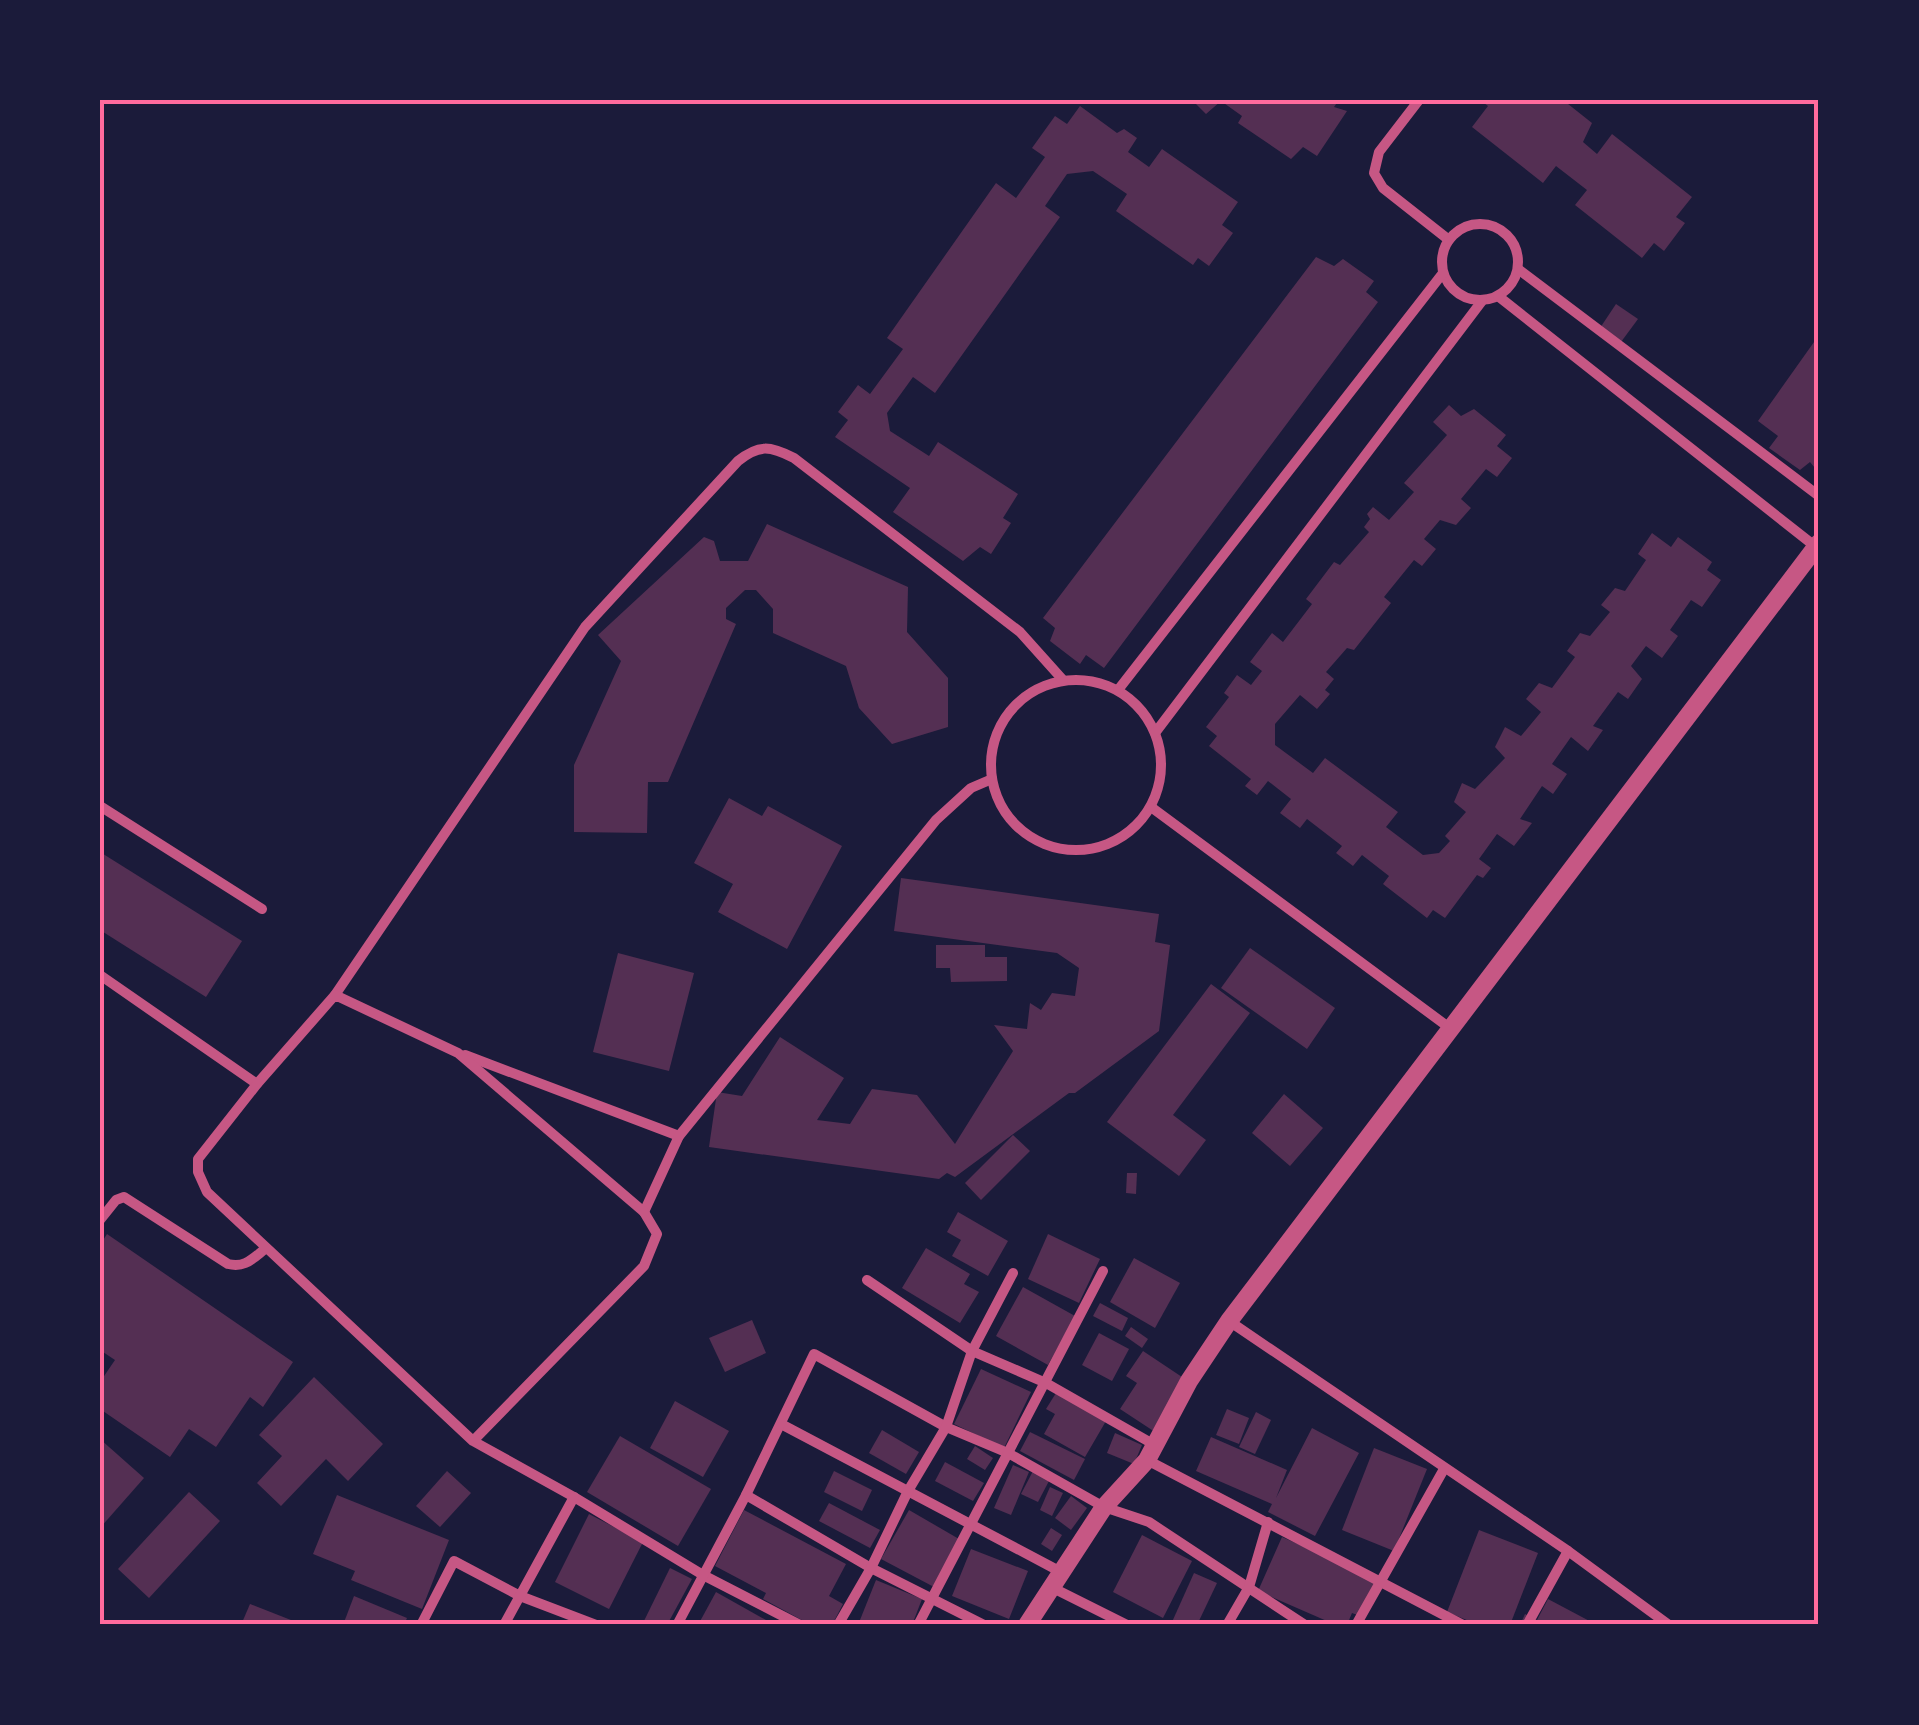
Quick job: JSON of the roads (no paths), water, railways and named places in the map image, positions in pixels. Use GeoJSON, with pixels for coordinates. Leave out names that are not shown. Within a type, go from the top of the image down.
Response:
{"type":"FeatureCollection","features":[{"type":"Feature","properties":{"kind":"street"},"geometry":{"type":"LineString","coordinates":[[1419,100],[1379,152],[1374,173],[1383,188],[1449,240]]}},
{"type":"Feature","properties":{"kind":"street"},"geometry":{"type":"LineString","coordinates":[[1478,224],[1495,227],[1509,238],[1517,252],[1518,269],[1511,285],[1498,296],[1482,301],[1465,298],[1452,288],[1443,272],[1442,256],[1449,240],[1462,228],[1478,224]]}},
{"type":"Feature","properties":{"kind":"street"},"geometry":{"type":"LineString","coordinates":[[1518,269],[1819,496]]}},
{"type":"Feature","properties":{"kind":"street"},"geometry":{"type":"LineString","coordinates":[[1118,690],[1443,272]]}},
{"type":"Feature","properties":{"kind":"street"},"geometry":{"type":"LineString","coordinates":[[1028,1625],[1104,1508],[1150,1452],[1229,1321],[1818,545],[1498,296]]}},
{"type":"Feature","properties":{"kind":"street"},"geometry":{"type":"LineString","coordinates":[[1155,733],[1482,301]]}},
{"type":"Feature","properties":{"kind":"street"},"geometry":{"type":"LineString","coordinates":[[800,1625],[702,1576],[574,1497],[473,1441],[218,1205],[198,1172],[198,1159],[256,1084],[335,995],[585,628],[738,461],[755,448],[774,448],[809,470],[1020,632],[1063,680]]}},
{"type":"Feature","properties":{"kind":"street"},"geometry":{"type":"LineString","coordinates":[[1082,679],[1118,690],[1146,716],[1155,733],[1162,770],[1150,807],[1139,822],[1108,844],[1071,850],[1034,840],[1006,814],[992,779],[994,741],[1002,723],[1028,695],[1063,680],[1082,679]]}},
{"type":"Feature","properties":{"kind":"street"},"geometry":{"type":"LineString","coordinates":[[644,1212],[679,1136],[936,820],[971,788],[992,779]]}},
{"type":"Feature","properties":{"kind":"street"},"geometry":{"type":"LineString","coordinates":[[100,806],[262,909]]}},
{"type":"Feature","properties":{"kind":"street"},"geometry":{"type":"LineString","coordinates":[[1150,807],[1450,1029]]}},
{"type":"Feature","properties":{"kind":"street"},"geometry":{"type":"LineString","coordinates":[[100,975],[256,1084]]}},
{"type":"Feature","properties":{"kind":"street"},"geometry":{"type":"LineString","coordinates":[[335,995],[458,1053],[679,1136]]}},
{"type":"Feature","properties":{"kind":"street"},"geometry":{"type":"LineString","coordinates":[[458,1053],[644,1212],[657,1234],[644,1266],[473,1441]]}},
{"type":"Feature","properties":{"kind":"street"},"geometry":{"type":"LineString","coordinates":[[100,1220],[116,1200],[124,1197],[228,1264],[239,1267],[265,1249]]}},
{"type":"Feature","properties":{"kind":"street"},"geometry":{"type":"LineString","coordinates":[[918,1625],[1103,1272]]}},
{"type":"Feature","properties":{"kind":"street"},"geometry":{"type":"LineString","coordinates":[[838,1625],[871,1568],[908,1490],[946,1427],[972,1351],[1013,1274]]}},
{"type":"Feature","properties":{"kind":"street"},"geometry":{"type":"LineString","coordinates":[[867,1280],[972,1351],[1046,1383],[1150,1452],[1268,1522],[1462,1625]]}},
{"type":"Feature","properties":{"kind":"street"},"geometry":{"type":"LineString","coordinates":[[1229,1321],[1669,1625]]}},
{"type":"Feature","properties":{"kind":"street"},"geometry":{"type":"LineString","coordinates":[[677,1625],[814,1354],[946,1427],[1008,1453],[1104,1508],[1149,1522],[1305,1625]]}},
{"type":"Feature","properties":{"kind":"street"},"geometry":{"type":"LineString","coordinates":[[780,1424],[972,1527],[1127,1625]]}},
{"type":"Feature","properties":{"kind":"street"},"geometry":{"type":"LineString","coordinates":[[1356,1625],[1444,1469]]}},
{"type":"Feature","properties":{"kind":"street"},"geometry":{"type":"LineString","coordinates":[[746,1495],[871,1568],[984,1625]]}},
{"type":"Feature","properties":{"kind":"street"},"geometry":{"type":"LineString","coordinates":[[504,1625],[574,1497]]}},
{"type":"Feature","properties":{"kind":"street"},"geometry":{"type":"LineString","coordinates":[[1227,1625],[1249,1586],[1268,1522]]}},
{"type":"Feature","properties":{"kind":"street"},"geometry":{"type":"LineString","coordinates":[[1526,1625],[1568,1552]]}},
{"type":"Feature","properties":{"kind":"street"},"geometry":{"type":"LineString","coordinates":[[421,1625],[454,1561],[520,1596],[596,1625]]}}]}
